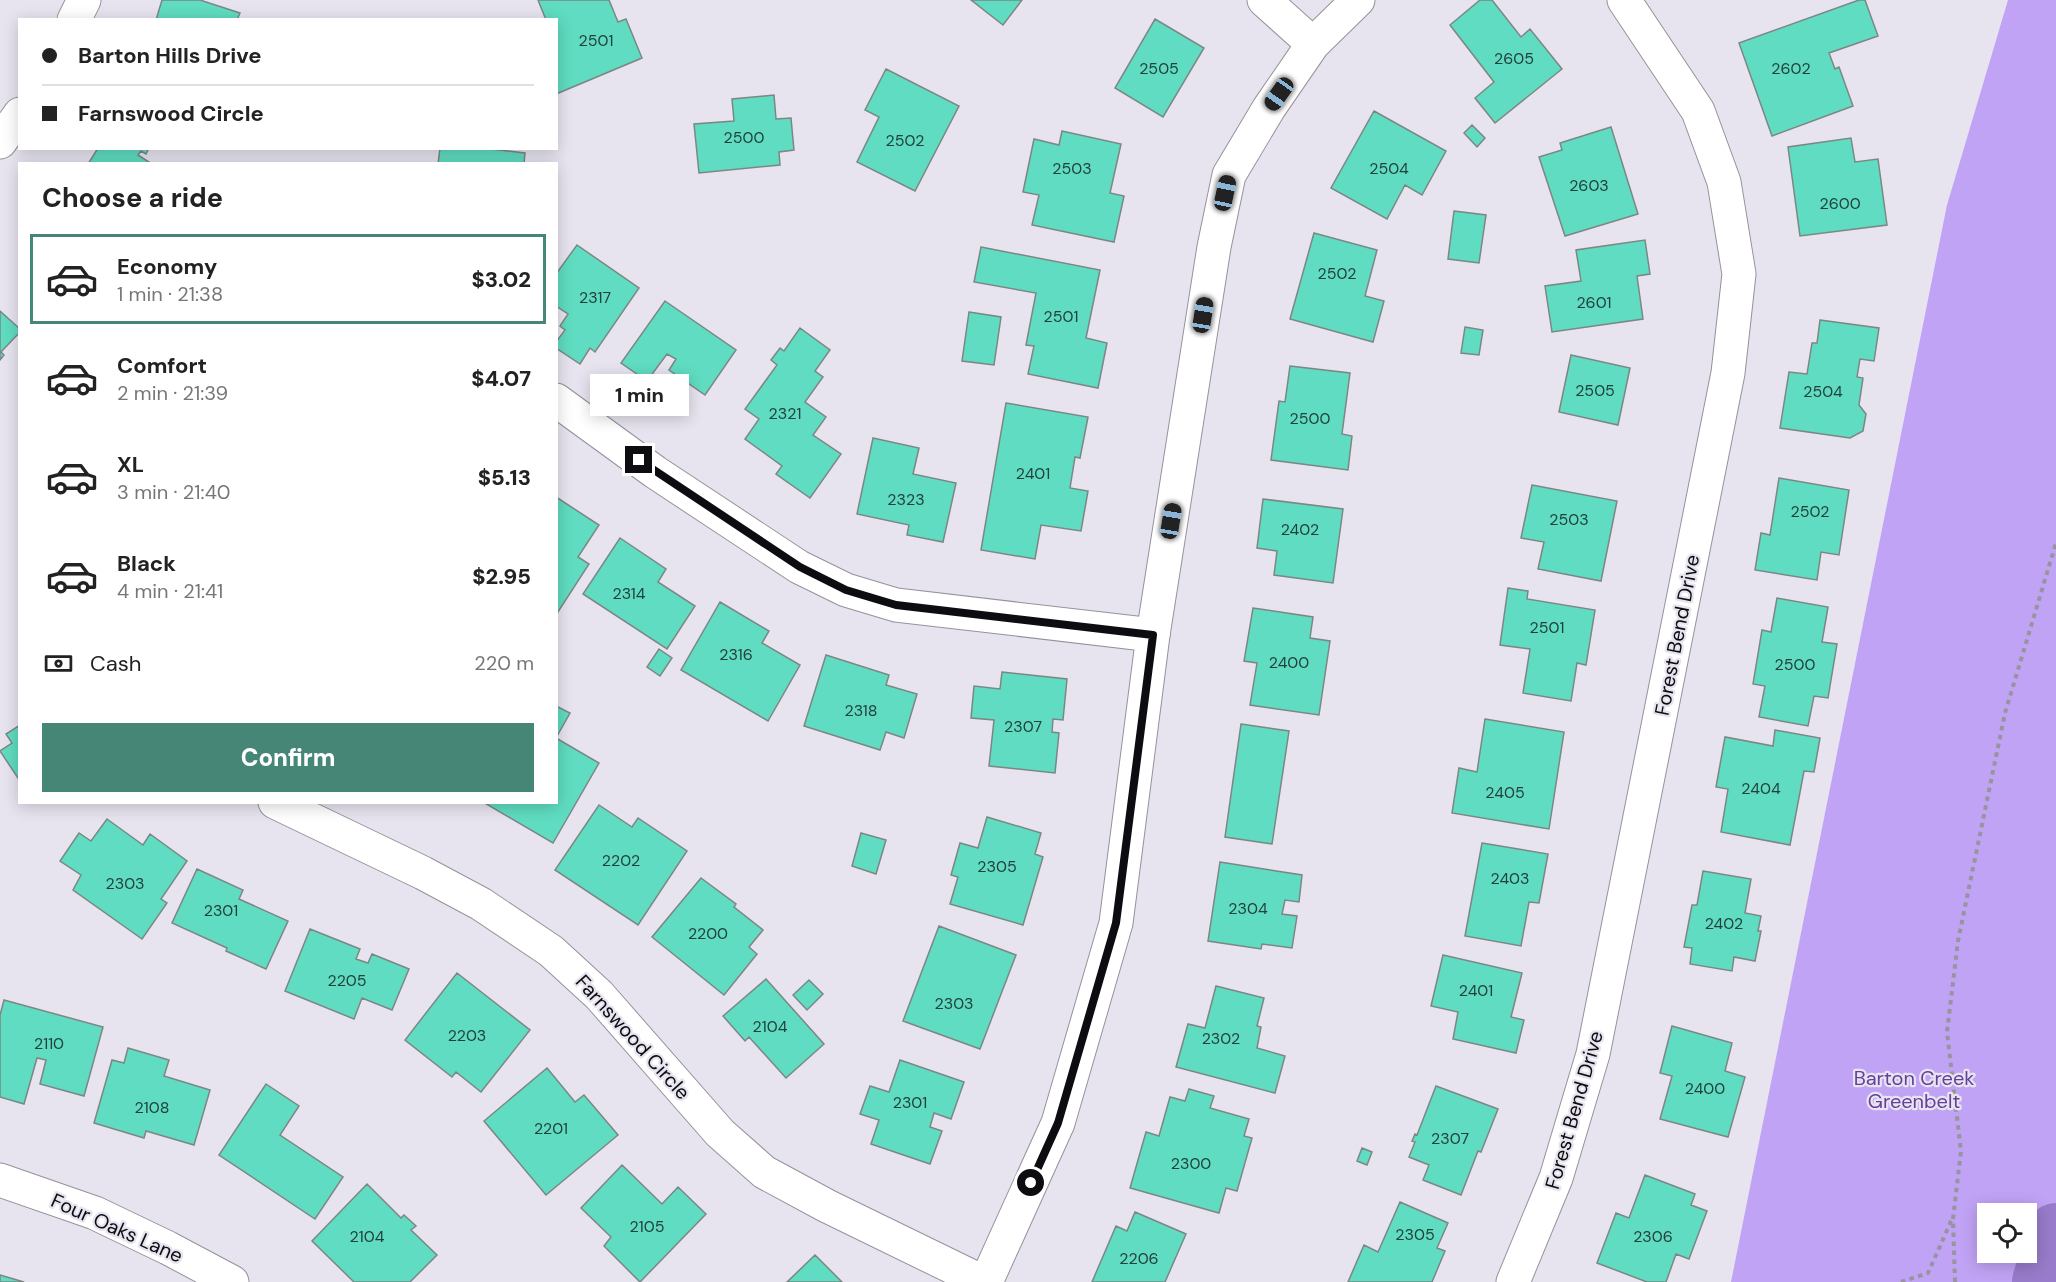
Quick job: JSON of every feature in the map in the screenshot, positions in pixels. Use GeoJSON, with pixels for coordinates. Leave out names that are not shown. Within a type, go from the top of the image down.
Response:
{"type":"FeatureCollection","features":[{"type":"Feature","properties":{"kind":"street"},"geometry":{"type":"LineString","coordinates":[[75,18],[84,0]]}},
{"type":"Feature","properties":{"kind":"street"},"geometry":{"type":"LineString","coordinates":[[1264,0],[1313,44]]}},
{"type":"Feature","properties":{"kind":"street"},"geometry":{"type":"LineString","coordinates":[[985,1282],[1058,1123],[1116,923],[1153,635],[1212,259],[1229,175],[1269,108],[1313,44],[1358,0]]}},
{"type":"Feature","properties":{"kind":"street","name":"Forest Bend Drive"},"geometry":{"type":"LineString","coordinates":[[1513,1282],[1556,1178],[1593,1054],[1728,373],[1739,274],[1725,182],[1698,111],[1624,0]]}},
{"type":"Feature","properties":{"kind":"street"},"geometry":{"type":"LineString","coordinates":[[0,142],[18,117]]}},
{"type":"Feature","properties":{"kind":"street"},"geometry":{"type":"LineString","coordinates":[[558,401],[655,471],[790,560],[846,590],[896,605],[1153,635]]}},
{"type":"Feature","properties":{"kind":"street","name":"Farnswood Circle"},"geometry":{"type":"LineString","coordinates":[[279,804],[423,873],[481,904],[551,951],[599,995],[720,1133],[764,1172],[827,1206],[985,1282]]}},
{"type":"Feature","properties":{"kind":"street","name":"Four Oaks Lane"},"geometry":{"type":"LineString","coordinates":[[0,1180],[95,1214],[168,1248],[232,1282]]}},
{"type":"Feature","properties":{"kind":"path"},"geometry":{"type":"LineString","coordinates":[[1955,1282],[1953,1219],[1961,1151],[1947,1032],[1959,941],[2005,713],[2056,543]]}},
{"type":"Feature","properties":{"kind":"path"},"geometry":{"type":"LineString","coordinates":[[1901,1282],[1928,1273],[1953,1219]]}},
{"type":"Feature","properties":{"kind":"green space","name":"Barton Creek Greenbelt"},"geometry":{"type":"Polygon","coordinates":[[[2008,0],[2056,0],[2056,1282],[1731,1282],[1947,205],[2008,0]]]}},
{"type":"Feature","properties":{"kind":"building"},"geometry":{"type":"Polygon","coordinates":[[[162,0],[200,0],[240,13],[238,18],[157,18],[162,0]]]}},
{"type":"Feature","properties":{"kind":"building"},"geometry":{"type":"Polygon","coordinates":[[[538,0],[609,0],[618,22],[626,19],[642,58],[558,93],[558,18],[545,18],[538,0]]]}},
{"type":"Feature","properties":{"kind":"building"},"geometry":{"type":"Polygon","coordinates":[[[971,0],[1022,0],[1003,25],[971,0]]]}},
{"type":"Feature","properties":{"kind":"building"},"geometry":{"type":"Polygon","coordinates":[[[1480,0],[1492,0],[1521,37],[1530,29],[1562,69],[1495,123],[1475,98],[1494,82],[1450,25],[1480,0]]]}},
{"type":"Feature","properties":{"kind":"building"},"geometry":{"type":"Polygon","coordinates":[[[1859,0],[1865,0],[1878,36],[1829,53],[1835,69],[1839,67],[1853,106],[1772,136],[1739,43],[1859,0]]]}},
{"type":"Feature","properties":{"kind":"building"},"geometry":{"type":"Polygon","coordinates":[[[1155,19],[1204,48],[1163,117],[1115,88],[1155,19]]]}},
{"type":"Feature","properties":{"kind":"building"},"geometry":{"type":"Polygon","coordinates":[[[886,69],[959,106],[915,191],[857,162],[879,117],[865,110],[886,69]]]}},
{"type":"Feature","properties":{"kind":"building"},"geometry":{"type":"Polygon","coordinates":[[[774,95],[776,119],[791,118],[794,150],[779,152],[780,165],[699,173],[694,124],[734,121],[732,99],[774,95]]]}},
{"type":"Feature","properties":{"kind":"building"},"geometry":{"type":"Polygon","coordinates":[[[1374,111],[1446,151],[1422,195],[1405,185],[1387,219],[1331,188],[1374,111]]]}},
{"type":"Feature","properties":{"kind":"building"},"geometry":{"type":"Polygon","coordinates":[[[1472,125],[1485,138],[1477,147],[1464,133],[1472,125]]]}},
{"type":"Feature","properties":{"kind":"building"},"geometry":{"type":"Polygon","coordinates":[[[1611,127],[1638,214],[1565,236],[1539,157],[1562,150],[1560,143],[1611,127]]]}},
{"type":"Feature","properties":{"kind":"building"},"geometry":{"type":"Polygon","coordinates":[[[1062,131],[1121,144],[1110,193],[1124,196],[1114,242],[1032,225],[1039,195],[1023,192],[1034,139],[1059,145],[1062,131]]]}},
{"type":"Feature","properties":{"kind":"building"},"geometry":{"type":"Polygon","coordinates":[[[1851,138],[1855,162],[1878,159],[1887,225],[1800,236],[1788,147],[1851,138]]]}},
{"type":"Feature","properties":{"kind":"building"},"geometry":{"type":"Polygon","coordinates":[[[97,150],[148,150],[146,154],[141,151],[138,155],[149,162],[89,162],[97,150]]]}},
{"type":"Feature","properties":{"kind":"building"},"geometry":{"type":"Polygon","coordinates":[[[440,150],[500,150],[525,153],[524,162],[438,162],[440,150]]]}},
{"type":"Feature","properties":{"kind":"building"},"geometry":{"type":"Polygon","coordinates":[[[1454,211],[1486,215],[1479,263],[1448,259],[1454,211]]]}},
{"type":"Feature","properties":{"kind":"building"},"geometry":{"type":"Polygon","coordinates":[[[1314,233],[1377,250],[1365,296],[1384,301],[1373,342],[1290,319],[1314,233]]]}},
{"type":"Feature","properties":{"kind":"building"},"geometry":{"type":"Polygon","coordinates":[[[1645,240],[1650,274],[1637,276],[1643,319],[1552,332],[1545,286],[1581,281],[1576,250],[1645,240]]]}},
{"type":"Feature","properties":{"kind":"building"},"geometry":{"type":"Polygon","coordinates":[[[577,245],[639,288],[595,352],[590,348],[580,364],[558,349],[558,339],[565,330],[560,326],[568,314],[558,307],[558,271],[577,245]]]}},
{"type":"Feature","properties":{"kind":"building"},"geometry":{"type":"Polygon","coordinates":[[[981,247],[1100,270],[1086,338],[1107,343],[1098,388],[1028,374],[1034,346],[1026,345],[1036,293],[974,282],[981,247]]]}},
{"type":"Feature","properties":{"kind":"building"},"geometry":{"type":"Polygon","coordinates":[[[665,301],[736,350],[705,395],[669,370],[676,359],[667,354],[647,381],[621,363],[665,301]]]}},
{"type":"Feature","properties":{"kind":"building"},"geometry":{"type":"Polygon","coordinates":[[[0,311],[18,327],[18,334],[1,352],[4,355],[0,360],[0,311]]]}},
{"type":"Feature","properties":{"kind":"building"},"geometry":{"type":"Polygon","coordinates":[[[969,312],[1001,317],[994,365],[962,361],[969,312]]]}},
{"type":"Feature","properties":{"kind":"building"},"geometry":{"type":"Polygon","coordinates":[[[1820,320],[1879,328],[1874,361],[1860,359],[1857,377],[1863,378],[1859,405],[1866,414],[1863,431],[1850,438],[1780,428],[1789,372],[1807,374],[1812,343],[1817,343],[1820,320]]]}},
{"type":"Feature","properties":{"kind":"building"},"geometry":{"type":"Polygon","coordinates":[[[1465,327],[1483,330],[1479,355],[1461,353],[1465,327]]]}},
{"type":"Feature","properties":{"kind":"building"},"geometry":{"type":"Polygon","coordinates":[[[800,328],[830,350],[815,371],[823,377],[805,402],[826,417],[813,435],[841,454],[810,498],[776,474],[782,466],[745,439],[759,419],[745,409],[777,365],[771,360],[780,348],[784,351],[800,328]]]}},
{"type":"Feature","properties":{"kind":"building"},"geometry":{"type":"Polygon","coordinates":[[[1571,355],[1630,368],[1618,425],[1559,412],[1571,355]]]}},
{"type":"Feature","properties":{"kind":"building"},"geometry":{"type":"Polygon","coordinates":[[[1290,366],[1350,373],[1342,434],[1352,436],[1348,470],[1271,460],[1279,401],[1285,402],[1290,366]]]}},
{"type":"Feature","properties":{"kind":"building"},"geometry":{"type":"Polygon","coordinates":[[[1006,403],[1088,417],[1080,458],[1075,457],[1070,488],[1088,491],[1081,531],[1041,525],[1035,559],[981,550],[1006,403]]]}},
{"type":"Feature","properties":{"kind":"building"},"geometry":{"type":"Polygon","coordinates":[[[873,438],[919,448],[913,474],[956,483],[943,542],[907,535],[909,525],[857,514],[873,438]]]}},
{"type":"Feature","properties":{"kind":"building"},"geometry":{"type":"Polygon","coordinates":[[[1779,478],[1849,490],[1839,555],[1821,552],[1817,580],[1755,570],[1761,533],[1770,535],[1779,478]]]}},
{"type":"Feature","properties":{"kind":"building"},"geometry":{"type":"Polygon","coordinates":[[[1532,485],[1617,501],[1601,581],[1538,569],[1544,542],[1521,538],[1532,485]]]}},
{"type":"Feature","properties":{"kind":"building"},"geometry":{"type":"Polygon","coordinates":[[[558,498],[599,525],[578,557],[589,564],[558,612],[558,498]]]}},
{"type":"Feature","properties":{"kind":"building"},"geometry":{"type":"Polygon","coordinates":[[[1263,499],[1343,509],[1333,583],[1274,575],[1277,551],[1257,548],[1263,499]]]}},
{"type":"Feature","properties":{"kind":"building"},"geometry":{"type":"Polygon","coordinates":[[[620,538],[666,569],[658,582],[695,606],[667,649],[583,594],[620,538]]]}},
{"type":"Feature","properties":{"kind":"building"},"geometry":{"type":"Polygon","coordinates":[[[1508,588],[1528,591],[1527,599],[1595,610],[1586,665],[1577,663],[1571,701],[1523,693],[1530,649],[1500,645],[1508,588]]]}},
{"type":"Feature","properties":{"kind":"building"},"geometry":{"type":"Polygon","coordinates":[[[1777,598],[1828,607],[1822,642],[1837,644],[1828,698],[1814,696],[1808,726],[1759,717],[1765,686],[1753,684],[1762,630],[1771,632],[1777,598]]]}},
{"type":"Feature","properties":{"kind":"building"},"geometry":{"type":"Polygon","coordinates":[[[720,602],[769,631],[762,643],[800,665],[768,721],[681,670],[720,602]]]}},
{"type":"Feature","properties":{"kind":"building"},"geometry":{"type":"Polygon","coordinates":[[[1253,608],[1313,617],[1310,638],[1330,641],[1319,715],[1250,705],[1257,663],[1244,661],[1253,608]]]}},
{"type":"Feature","properties":{"kind":"building"},"geometry":{"type":"Polygon","coordinates":[[[659,649],[672,658],[660,676],[647,667],[659,649]]]}},
{"type":"Feature","properties":{"kind":"building"},"geometry":{"type":"Polygon","coordinates":[[[826,655],[889,675],[886,685],[917,694],[904,738],[886,732],[880,750],[804,726],[826,655]]]}},
{"type":"Feature","properties":{"kind":"building"},"geometry":{"type":"Polygon","coordinates":[[[1002,672],[1067,679],[1063,720],[1053,719],[1052,732],[1059,733],[1055,773],[989,766],[994,720],[971,718],[974,686],[1000,689],[1002,672]]]}},
{"type":"Feature","properties":{"kind":"building"},"geometry":{"type":"Polygon","coordinates":[[[558,707],[570,713],[558,734],[558,707]]]}},
{"type":"Feature","properties":{"kind":"building"},"geometry":{"type":"Polygon","coordinates":[[[1485,719],[1564,732],[1549,829],[1452,813],[1459,768],[1477,772],[1485,719]]]}},
{"type":"Feature","properties":{"kind":"building"},"geometry":{"type":"Polygon","coordinates":[[[1241,724],[1289,731],[1272,844],[1225,837],[1241,724]]]}},
{"type":"Feature","properties":{"kind":"building"},"geometry":{"type":"Polygon","coordinates":[[[18,726],[18,778],[0,751],[12,743],[6,734],[18,726]]]}},
{"type":"Feature","properties":{"kind":"building"},"geometry":{"type":"Polygon","coordinates":[[[1775,730],[1820,738],[1814,772],[1804,771],[1790,845],[1721,832],[1728,789],[1716,787],[1725,737],[1773,746],[1775,730]]]}},
{"type":"Feature","properties":{"kind":"building"},"geometry":{"type":"Polygon","coordinates":[[[558,739],[599,763],[553,843],[486,804],[558,804],[558,739]]]}},
{"type":"Feature","properties":{"kind":"building"},"geometry":{"type":"Polygon","coordinates":[[[599,805],[632,827],[638,818],[687,851],[638,925],[555,870],[599,805]]]}},
{"type":"Feature","properties":{"kind":"building"},"geometry":{"type":"Polygon","coordinates":[[[987,817],[1041,833],[1035,854],[1043,857],[1023,925],[950,904],[958,877],[951,875],[960,843],[978,848],[987,817]]]}},
{"type":"Feature","properties":{"kind":"building"},"geometry":{"type":"Polygon","coordinates":[[[107,819],[143,845],[150,834],[187,861],[161,899],[167,903],[142,939],[73,890],[81,875],[60,861],[79,833],[91,841],[107,819]]]}},
{"type":"Feature","properties":{"kind":"building"},"geometry":{"type":"Polygon","coordinates":[[[861,833],[886,840],[876,874],[852,866],[861,833]]]}},
{"type":"Feature","properties":{"kind":"building"},"geometry":{"type":"Polygon","coordinates":[[[1482,843],[1548,854],[1539,903],[1529,902],[1521,946],[1465,936],[1482,843]]]}},
{"type":"Feature","properties":{"kind":"building"},"geometry":{"type":"Polygon","coordinates":[[[1220,862],[1302,875],[1299,902],[1285,900],[1282,914],[1297,916],[1292,948],[1262,944],[1261,949],[1208,941],[1220,862]]]}},
{"type":"Feature","properties":{"kind":"building"},"geometry":{"type":"Polygon","coordinates":[[[197,869],[243,890],[239,899],[288,921],[266,969],[172,923],[197,869]]]}},
{"type":"Feature","properties":{"kind":"building"},"geometry":{"type":"Polygon","coordinates":[[[1703,871],[1751,879],[1745,913],[1761,916],[1758,931],[1761,931],[1755,961],[1734,957],[1732,971],[1690,964],[1692,948],[1684,947],[1692,905],[1697,905],[1703,871]]]}},
{"type":"Feature","properties":{"kind":"building"},"geometry":{"type":"Polygon","coordinates":[[[701,878],[736,904],[734,907],[763,930],[749,947],[757,954],[724,995],[652,937],[701,878]]]}},
{"type":"Feature","properties":{"kind":"building"},"geometry":{"type":"Polygon","coordinates":[[[939,926],[1016,955],[980,1049],[903,1021],[939,926]]]}},
{"type":"Feature","properties":{"kind":"building"},"geometry":{"type":"Polygon","coordinates":[[[310,929],[360,949],[356,959],[368,963],[372,954],[409,969],[392,1010],[362,998],[354,1019],[285,991],[310,929]]]}},
{"type":"Feature","properties":{"kind":"building"},"geometry":{"type":"Polygon","coordinates":[[[1443,955],[1522,973],[1511,1017],[1524,1020],[1516,1053],[1453,1039],[1458,1012],[1431,1006],[1443,955]]]}},
{"type":"Feature","properties":{"kind":"building"},"geometry":{"type":"Polygon","coordinates":[[[457,973],[530,1030],[481,1092],[456,1072],[452,1077],[405,1040],[457,973]]]}},
{"type":"Feature","properties":{"kind":"building"},"geometry":{"type":"Polygon","coordinates":[[[766,979],[824,1044],[786,1078],[749,1037],[745,1041],[723,1016],[766,979]]]}},
{"type":"Feature","properties":{"kind":"building"},"geometry":{"type":"Polygon","coordinates":[[[809,980],[823,994],[807,1010],[793,995],[809,980]]]}},
{"type":"Feature","properties":{"kind":"building"},"geometry":{"type":"Polygon","coordinates":[[[1216,986],[1264,998],[1257,1026],[1261,1027],[1257,1048],[1285,1056],[1275,1093],[1176,1067],[1188,1024],[1205,1028],[1216,986]]]}},
{"type":"Feature","properties":{"kind":"building"},"geometry":{"type":"Polygon","coordinates":[[[4,1000],[103,1027],[84,1096],[40,1084],[46,1060],[37,1058],[24,1104],[0,1097],[0,1015],[4,1000]]]}},
{"type":"Feature","properties":{"kind":"building"},"geometry":{"type":"Polygon","coordinates":[[[1672,1026],[1732,1043],[1725,1071],[1745,1077],[1728,1137],[1660,1119],[1672,1076],[1660,1073],[1672,1026]]]}},
{"type":"Feature","properties":{"kind":"building"},"geometry":{"type":"Polygon","coordinates":[[[128,1048],[169,1060],[164,1076],[210,1090],[194,1145],[146,1131],[144,1138],[94,1123],[112,1060],[124,1063],[128,1048]]]}},
{"type":"Feature","properties":{"kind":"building"},"geometry":{"type":"Polygon","coordinates":[[[900,1060],[964,1082],[951,1119],[934,1113],[930,1127],[942,1131],[930,1164],[871,1144],[879,1120],[860,1114],[870,1086],[889,1092],[900,1060]]]}},
{"type":"Feature","properties":{"kind":"building"},"geometry":{"type":"Polygon","coordinates":[[[547,1068],[575,1102],[584,1095],[618,1135],[546,1195],[484,1121],[547,1068]]]}},
{"type":"Feature","properties":{"kind":"building"},"geometry":{"type":"Polygon","coordinates":[[[266,1084],[299,1106],[280,1135],[343,1177],[315,1219],[219,1155],[266,1084]]]}},
{"type":"Feature","properties":{"kind":"building"},"geometry":{"type":"Polygon","coordinates":[[[1436,1086],[1498,1109],[1461,1195],[1423,1180],[1429,1165],[1409,1157],[1415,1142],[1412,1141],[1415,1134],[1417,1135],[1436,1086]]]}},
{"type":"Feature","properties":{"kind":"building"},"geometry":{"type":"Polygon","coordinates":[[[1189,1089],[1214,1096],[1210,1108],[1249,1119],[1244,1136],[1252,1138],[1237,1191],[1226,1188],[1219,1213],[1130,1188],[1146,1132],[1159,1136],[1170,1097],[1185,1101],[1189,1089]]]}},
{"type":"Feature","properties":{"kind":"building"},"geometry":{"type":"Polygon","coordinates":[[[1362,1148],[1372,1152],[1367,1165],[1357,1161],[1362,1148]]]}},
{"type":"Feature","properties":{"kind":"building"},"geometry":{"type":"Polygon","coordinates":[[[622,1165],[662,1204],[678,1187],[706,1214],[640,1282],[604,1246],[611,1237],[581,1208],[622,1165]]]}},
{"type":"Feature","properties":{"kind":"building"},"geometry":{"type":"Polygon","coordinates":[[[1645,1175],[1695,1194],[1691,1205],[1707,1211],[1689,1259],[1676,1254],[1666,1282],[1647,1282],[1597,1263],[1616,1213],[1629,1218],[1645,1175]]]}},
{"type":"Feature","properties":{"kind":"building"},"geometry":{"type":"Polygon","coordinates":[[[367,1184],[401,1218],[404,1215],[416,1226],[411,1230],[437,1255],[410,1282],[354,1282],[312,1241],[367,1184]]]}},
{"type":"Feature","properties":{"kind":"building"},"geometry":{"type":"Polygon","coordinates":[[[1400,1202],[1448,1223],[1437,1248],[1445,1251],[1432,1282],[1348,1282],[1364,1245],[1378,1252],[1400,1202]]]}},
{"type":"Feature","properties":{"kind":"building"},"geometry":{"type":"Polygon","coordinates":[[[1135,1212],[1186,1234],[1165,1282],[1092,1282],[1116,1226],[1127,1231],[1135,1212]]]}},
{"type":"Feature","properties":{"kind":"building"},"geometry":{"type":"Polygon","coordinates":[[[815,1255],[842,1282],[787,1282],[815,1255]]]}},
{"type":"Feature","properties":{"kind":"building"},"geometry":{"type":"Polygon","coordinates":[[[0,1275],[24,1282],[0,1282],[0,1275]]]}},
{"type":"Feature","properties":{"kind":"waterway"},"geometry":{"type":"LineString","coordinates":[[2042,1282],[2056,1233]]}},
{"type":"Feature","properties":{"kind":"route"},"geometry":{"type":"LineString","coordinates":[[639,460],[800,567],[846,590],[896,605],[1153,635],[1116,923],[1058,1123],[1031,1183]]}}]}
